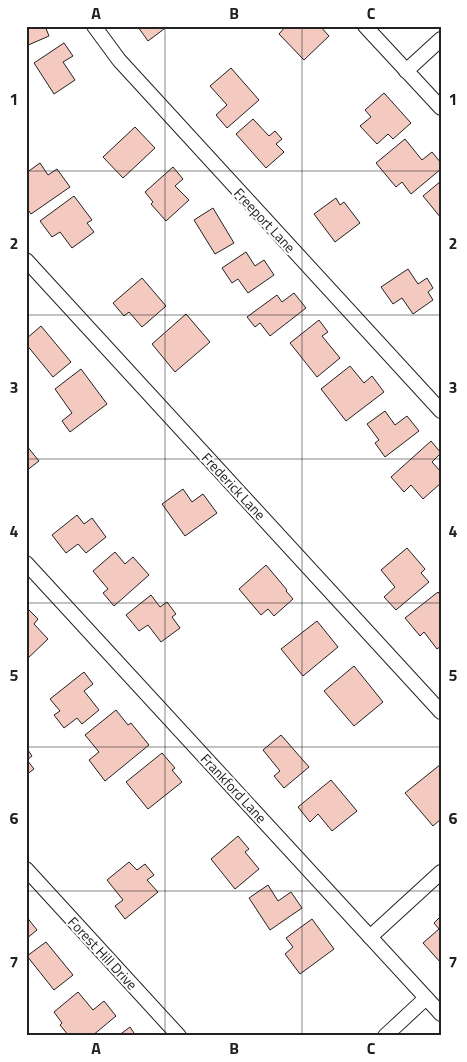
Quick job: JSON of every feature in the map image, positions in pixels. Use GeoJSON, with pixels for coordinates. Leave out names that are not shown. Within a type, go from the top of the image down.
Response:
{"type":"FeatureCollection","features":[{"type":"Feature","properties":{"kind":"street","name":"Freeport Lane"},"geometry":{"type":"LineString","coordinates":[[94,26],[119,60],[441,411]]}},
{"type":"Feature","properties":{"kind":"street"},"geometry":{"type":"LineString","coordinates":[[365,26],[441,108]]}},
{"type":"Feature","properties":{"kind":"street"},"geometry":{"type":"LineString","coordinates":[[406,71],[441,39]]}},
{"type":"Feature","properties":{"kind":"street","name":"Frederick Lane"},"geometry":{"type":"LineString","coordinates":[[26,260],[441,712]]}},
{"type":"Feature","properties":{"kind":"street","name":"Frankford Lane"},"geometry":{"type":"LineString","coordinates":[[26,563],[441,1014]]}},
{"type":"Feature","properties":{"kind":"street","name":"Forest Hill Drive"},"geometry":{"type":"LineString","coordinates":[[26,869],[180,1036]]}},
{"type":"Feature","properties":{"kind":"street"},"geometry":{"type":"LineString","coordinates":[[370,937],[441,872]]}},
{"type":"Feature","properties":{"kind":"street"},"geometry":{"type":"LineString","coordinates":[[385,1036],[426,998]]}},
{"type":"Feature","properties":{"kind":"building"},"geometry":{"type":"Polygon","coordinates":[[[26,26],[45,26],[49,36],[26,46],[26,26]]]}},
{"type":"Feature","properties":{"kind":"building"},"geometry":{"type":"Polygon","coordinates":[[[168,26],[148,41],[138,27],[168,26]]]}},
{"type":"Feature","properties":{"kind":"building"},"geometry":{"type":"Polygon","coordinates":[[[286,26],[320,26],[329,36],[304,60],[279,34],[286,26]]]}},
{"type":"Feature","properties":{"kind":"building"},"geometry":{"type":"Polygon","coordinates":[[[64,43],[73,56],[63,62],[75,80],[54,94],[34,63],[64,43]]]}},
{"type":"Feature","properties":{"kind":"building"},"geometry":{"type":"Polygon","coordinates":[[[231,68],[259,100],[227,128],[216,115],[227,105],[210,86],[231,68]]]}},
{"type":"Feature","properties":{"kind":"building"},"geometry":{"type":"Polygon","coordinates":[[[384,93],[411,123],[393,139],[388,134],[377,144],[360,126],[371,117],[365,110],[384,93]]]}},
{"type":"Feature","properties":{"kind":"building"},"geometry":{"type":"Polygon","coordinates":[[[253,119],[269,136],[275,131],[282,139],[276,144],[284,152],[266,168],[236,134],[253,119]]]}},
{"type":"Feature","properties":{"kind":"building"},"geometry":{"type":"Polygon","coordinates":[[[135,127],[155,148],[123,178],[103,157],[135,127]]]}},
{"type":"Feature","properties":{"kind":"building"},"geometry":{"type":"Polygon","coordinates":[[[405,139],[422,160],[432,152],[441,163],[441,169],[411,194],[402,182],[396,187],[376,163],[405,139]]]}},
{"type":"Feature","properties":{"kind":"building"},"geometry":{"type":"Polygon","coordinates":[[[40,163],[48,175],[57,169],[70,187],[31,214],[26,207],[26,194],[28,193],[26,173],[40,163]]]}},
{"type":"Feature","properties":{"kind":"building"},"geometry":{"type":"Polygon","coordinates":[[[173,167],[183,179],[175,186],[189,200],[166,221],[151,204],[153,202],[145,192],[173,167]]]}},
{"type":"Feature","properties":{"kind":"building"},"geometry":{"type":"Polygon","coordinates":[[[441,181],[441,218],[423,196],[441,181]]]}},
{"type":"Feature","properties":{"kind":"building"},"geometry":{"type":"Polygon","coordinates":[[[74,196],[92,220],[87,223],[94,232],[72,248],[60,232],[52,237],[40,221],[74,196]]]}},
{"type":"Feature","properties":{"kind":"building"},"geometry":{"type":"Polygon","coordinates":[[[336,198],[340,205],[344,202],[360,223],[335,242],[314,214],[336,198]]]}},
{"type":"Feature","properties":{"kind":"building"},"geometry":{"type":"Polygon","coordinates":[[[213,208],[234,243],[215,254],[194,220],[213,208]]]}},
{"type":"Feature","properties":{"kind":"building"},"geometry":{"type":"Polygon","coordinates":[[[246,252],[255,266],[264,260],[274,275],[248,293],[238,279],[232,283],[222,268],[246,252]]]}},
{"type":"Feature","properties":{"kind":"building"},"geometry":{"type":"Polygon","coordinates":[[[408,269],[418,284],[427,278],[433,288],[428,292],[433,300],[413,314],[402,298],[393,304],[381,287],[408,269]]]}},
{"type":"Feature","properties":{"kind":"building"},"geometry":{"type":"Polygon","coordinates":[[[142,278],[166,306],[142,327],[129,312],[124,316],[113,303],[142,278]]]}},
{"type":"Feature","properties":{"kind":"building"},"geometry":{"type":"Polygon","coordinates":[[[294,293],[306,308],[270,336],[260,323],[255,327],[247,317],[277,295],[282,302],[294,293]]]}},
{"type":"Feature","properties":{"kind":"building"},"geometry":{"type":"Polygon","coordinates":[[[186,314],[210,342],[175,372],[152,344],[186,314]]]}},
{"type":"Feature","properties":{"kind":"building"},"geometry":{"type":"Polygon","coordinates":[[[319,320],[328,332],[322,336],[340,358],[317,377],[290,343],[319,320]]]}},
{"type":"Feature","properties":{"kind":"building"},"geometry":{"type":"Polygon","coordinates":[[[41,326],[71,362],[53,377],[26,344],[26,339],[41,326]]]}},
{"type":"Feature","properties":{"kind":"building"},"geometry":{"type":"Polygon","coordinates":[[[350,366],[364,383],[372,376],[384,392],[346,421],[321,389],[350,366]]]}},
{"type":"Feature","properties":{"kind":"building"},"geometry":{"type":"Polygon","coordinates":[[[81,369],[107,404],[70,432],[62,421],[72,413],[55,389],[81,369]]]}},
{"type":"Feature","properties":{"kind":"building"},"geometry":{"type":"Polygon","coordinates":[[[385,411],[395,425],[407,416],[419,431],[385,457],[375,443],[379,440],[367,424],[385,411]]]}},
{"type":"Feature","properties":{"kind":"building"},"geometry":{"type":"Polygon","coordinates":[[[431,441],[441,453],[432,462],[441,472],[441,483],[423,499],[411,485],[404,492],[391,477],[431,441]]]}},
{"type":"Feature","properties":{"kind":"building"},"geometry":{"type":"Polygon","coordinates":[[[26,445],[39,461],[26,471],[26,445]]]}},
{"type":"Feature","properties":{"kind":"building"},"geometry":{"type":"Polygon","coordinates":[[[183,489],[192,502],[203,494],[217,513],[185,536],[162,504],[183,489]]]}},
{"type":"Feature","properties":{"kind":"building"},"geometry":{"type":"Polygon","coordinates":[[[77,515],[84,524],[92,518],[106,537],[86,553],[78,544],[66,553],[52,535],[77,515]]]}},
{"type":"Feature","properties":{"kind":"building"},"geometry":{"type":"Polygon","coordinates":[[[407,548],[425,569],[421,573],[429,582],[396,610],[384,597],[395,587],[381,570],[407,548]]]}},
{"type":"Feature","properties":{"kind":"building"},"geometry":{"type":"Polygon","coordinates":[[[115,552],[125,564],[133,557],[149,575],[114,606],[103,593],[108,589],[93,571],[115,552]]]}},
{"type":"Feature","properties":{"kind":"building"},"geometry":{"type":"Polygon","coordinates":[[[266,565],[293,599],[274,616],[268,609],[261,615],[239,589],[266,565]]]}},
{"type":"Feature","properties":{"kind":"building"},"geometry":{"type":"Polygon","coordinates":[[[438,592],[441,596],[441,646],[437,649],[424,632],[420,636],[405,618],[438,592]]]}},
{"type":"Feature","properties":{"kind":"building"},"geometry":{"type":"Polygon","coordinates":[[[151,595],[160,607],[167,602],[176,614],[172,617],[180,628],[161,642],[148,625],[139,631],[126,615],[151,595]]]}},
{"type":"Feature","properties":{"kind":"building"},"geometry":{"type":"Polygon","coordinates":[[[26,607],[38,619],[34,624],[48,639],[26,660],[26,607]]]}},
{"type":"Feature","properties":{"kind":"building"},"geometry":{"type":"Polygon","coordinates":[[[317,621],[338,647],[303,676],[281,649],[317,621]]]}},
{"type":"Feature","properties":{"kind":"building"},"geometry":{"type":"Polygon","coordinates":[[[354,666],[383,702],[354,726],[324,691],[354,666]]]}},
{"type":"Feature","properties":{"kind":"building"},"geometry":{"type":"Polygon","coordinates":[[[84,672],[93,684],[84,691],[99,710],[82,724],[77,718],[64,728],[54,715],[60,711],[50,699],[84,672]]]}},
{"type":"Feature","properties":{"kind":"building"},"geometry":{"type":"Polygon","coordinates":[[[116,710],[128,725],[131,723],[149,745],[105,781],[89,760],[99,752],[85,735],[116,710]]]}},
{"type":"Feature","properties":{"kind":"building"},"geometry":{"type":"Polygon","coordinates":[[[281,735],[309,767],[284,788],[274,776],[280,771],[263,750],[281,735]]]}},
{"type":"Feature","properties":{"kind":"building"},"geometry":{"type":"Polygon","coordinates":[[[26,747],[32,756],[27,760],[34,769],[26,775],[26,747]]]}},
{"type":"Feature","properties":{"kind":"building"},"geometry":{"type":"Polygon","coordinates":[[[162,753],[175,768],[172,770],[182,782],[148,809],[126,782],[162,753]]]}},
{"type":"Feature","properties":{"kind":"building"},"geometry":{"type":"Polygon","coordinates":[[[441,764],[441,819],[433,826],[405,793],[441,764]]]}},
{"type":"Feature","properties":{"kind":"building"},"geometry":{"type":"Polygon","coordinates":[[[331,780],[357,811],[332,831],[318,814],[310,822],[298,807],[331,780]]]}},
{"type":"Feature","properties":{"kind":"building"},"geometry":{"type":"Polygon","coordinates":[[[238,836],[249,849],[245,852],[259,869],[235,889],[211,859],[238,836]]]}},
{"type":"Feature","properties":{"kind":"building"},"geometry":{"type":"Polygon","coordinates":[[[129,862],[137,870],[145,864],[154,875],[147,880],[158,892],[125,919],[115,906],[123,900],[107,880],[129,862]]]}},
{"type":"Feature","properties":{"kind":"building"},"geometry":{"type":"Polygon","coordinates":[[[268,885],[278,901],[291,892],[302,908],[270,930],[249,898],[268,885]]]}},
{"type":"Feature","properties":{"kind":"building"},"geometry":{"type":"Polygon","coordinates":[[[26,916],[37,930],[26,939],[26,916]]]}},
{"type":"Feature","properties":{"kind":"building"},"geometry":{"type":"Polygon","coordinates":[[[441,916],[441,963],[423,943],[439,929],[434,923],[441,916]]]}},
{"type":"Feature","properties":{"kind":"building"},"geometry":{"type":"Polygon","coordinates":[[[312,919],[334,949],[300,974],[285,954],[293,947],[286,938],[312,919]]]}},
{"type":"Feature","properties":{"kind":"building"},"geometry":{"type":"Polygon","coordinates":[[[46,942],[73,975],[54,990],[27,956],[46,942]]]}},
{"type":"Feature","properties":{"kind":"building"},"geometry":{"type":"Polygon","coordinates":[[[78,992],[93,1010],[104,1001],[116,1016],[92,1036],[69,1036],[60,1025],[62,1023],[54,1012],[78,992]]]}},
{"type":"Feature","properties":{"kind":"building"},"geometry":{"type":"Polygon","coordinates":[[[130,1027],[136,1036],[118,1036],[130,1027]]]}}]}
